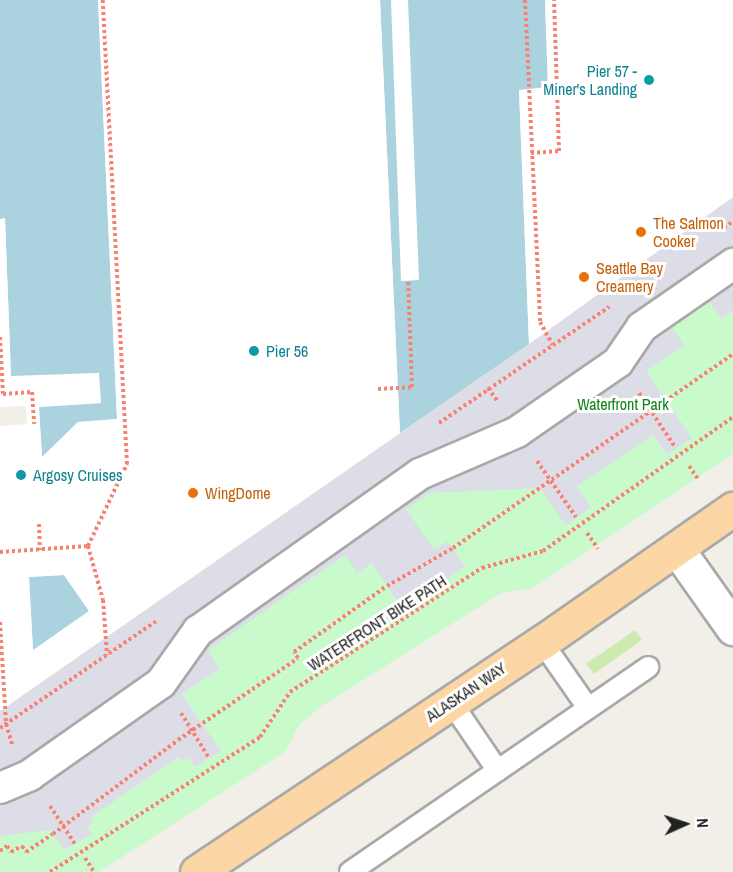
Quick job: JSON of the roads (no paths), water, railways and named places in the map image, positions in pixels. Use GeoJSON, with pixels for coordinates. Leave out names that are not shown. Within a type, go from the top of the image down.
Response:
{"type":"FeatureCollection","features":[{"type":"Feature","properties":{"kind":"main road","name":"ALASKAN WAY"},"geometry":{"type":"LineString","coordinates":[[197,872],[542,642],[733,509]]}},
{"type":"Feature","properties":{"kind":"street"},"geometry":{"type":"LineString","coordinates":[[0,788],[30,775],[161,683],[198,631],[420,474],[518,432],[618,362],[642,327],[733,264]]}},
{"type":"Feature","properties":{"kind":"street"},"geometry":{"type":"LineString","coordinates":[[677,549],[733,628]]}},
{"type":"Feature","properties":{"kind":"lane"},"geometry":{"type":"LineString","coordinates":[[542,642],[588,708]]}},
{"type":"Feature","properties":{"kind":"lane"},"geometry":{"type":"LineString","coordinates":[[350,872],[648,667]]}},
{"type":"Feature","properties":{"kind":"lane"},"geometry":{"type":"LineString","coordinates":[[451,702],[498,771]]}},
{"type":"Feature","properties":{"kind":"water"},"geometry":{"type":"Polygon","coordinates":[[[0,0],[98,0],[117,419],[78,422],[42,458],[39,407],[101,403],[98,373],[11,377],[5,219],[0,219],[0,0]]]}},
{"type":"Feature","properties":{"kind":"water"},"geometry":{"type":"Polygon","coordinates":[[[380,0],[545,0],[548,88],[519,91],[529,344],[400,433],[380,0]]]}},
{"type":"Feature","properties":{"kind":"water"},"geometry":{"type":"Polygon","coordinates":[[[64,575],[89,611],[33,651],[29,577],[64,575]]]}},
{"type":"Feature","properties":{"kind":"place","name":"Pier 57 - Miner's Landing"},"geometry":{"type":"Point","coordinates":[649,80]}},
{"type":"Feature","properties":{"kind":"place","name":"The Salmon Cooker"},"geometry":{"type":"Point","coordinates":[641,232]}},
{"type":"Feature","properties":{"kind":"place","name":"Seattle Bay Creamery"},"geometry":{"type":"Point","coordinates":[584,277]}},
{"type":"Feature","properties":{"kind":"place","name":"Pier 56"},"geometry":{"type":"Point","coordinates":[254,351]}},
{"type":"Feature","properties":{"kind":"place","name":"Argosy Cruises"},"geometry":{"type":"Point","coordinates":[21,475]}},
{"type":"Feature","properties":{"kind":"place","name":"WingDome"},"geometry":{"type":"Point","coordinates":[193,493]}},
{"type":"Feature","properties":{"kind":"park label","name":"Waterfront Park"},"geometry":{"type":"Point","coordinates":[623,404]}}]}
